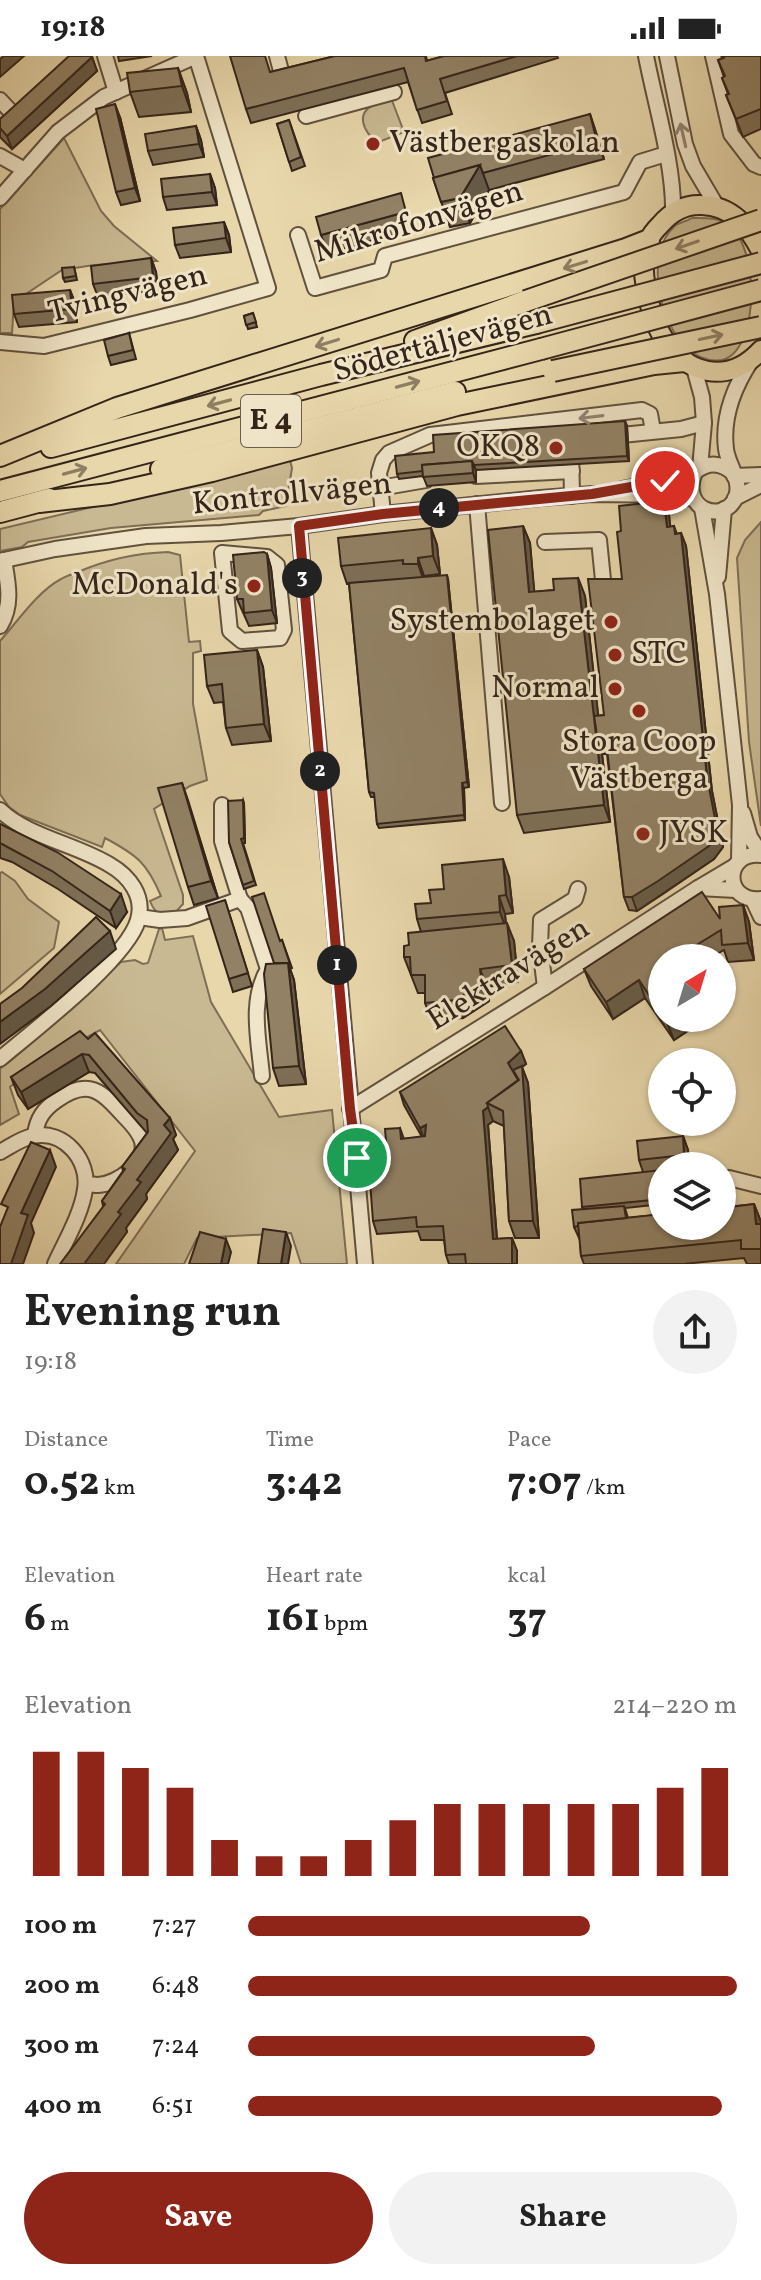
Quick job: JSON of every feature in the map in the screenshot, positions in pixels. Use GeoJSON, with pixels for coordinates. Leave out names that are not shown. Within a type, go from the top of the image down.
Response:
{"type":"FeatureCollection","features":[{"type":"Feature","properties":{"kind":"highway"},"geometry":{"type":"LineString","coordinates":[[321,375],[526,301],[758,229]]}},
{"type":"Feature","properties":{"kind":"highway"},"geometry":{"type":"LineString","coordinates":[[0,458],[117,408],[649,240]]}},
{"type":"Feature","properties":{"kind":"highway","name":"Södertäljevägen"},"geometry":{"type":"LineString","coordinates":[[0,458],[761,263]]}},
{"type":"Feature","properties":{"kind":"highway","name":"Södertäljevägen"},"geometry":{"type":"LineString","coordinates":[[0,491],[761,290]]}},
{"type":"Feature","properties":{"kind":"highway"},"geometry":{"type":"LineString","coordinates":[[0,512],[363,415],[761,327]]}},
{"type":"Feature","properties":{"kind":"highway"},"geometry":{"type":"LineString","coordinates":[[39,502],[110,494],[183,478],[457,405],[654,364],[689,364]]}},
{"type":"Feature","properties":{"kind":"main road"},"geometry":{"type":"LineString","coordinates":[[756,355],[737,369],[707,372],[689,364],[671,350],[659,332],[650,306],[644,278],[644,256],[649,240],[673,212],[692,205],[716,205],[758,229],[761,251]]}},
{"type":"Feature","properties":{"kind":"street"},"geometry":{"type":"LineString","coordinates":[[105,56],[116,92]]}},
{"type":"Feature","properties":{"kind":"street"},"geometry":{"type":"LineString","coordinates":[[0,198],[58,132],[104,97],[196,56]]}},
{"type":"Feature","properties":{"kind":"street","name":"Tvingvägen"},"geometry":{"type":"LineString","coordinates":[[0,342],[44,346],[268,288],[196,56]]}},
{"type":"Feature","properties":{"kind":"street"},"geometry":{"type":"LineString","coordinates":[[646,56],[674,199],[673,212]]}},
{"type":"Feature","properties":{"kind":"street"},"geometry":{"type":"LineString","coordinates":[[667,56],[685,144],[693,166],[716,205]]}},
{"type":"Feature","properties":{"kind":"street"},"geometry":{"type":"LineString","coordinates":[[713,56],[731,134],[754,164],[761,167]]}},
{"type":"Feature","properties":{"kind":"street"},"geometry":{"type":"LineString","coordinates":[[306,116],[394,92]]}},
{"type":"Feature","properties":{"kind":"street"},"geometry":{"type":"LineString","coordinates":[[0,100],[18,110],[0,128]]}},
{"type":"Feature","properties":{"kind":"street","name":"Mikrofonvägen"},"geometry":{"type":"LineString","coordinates":[[298,235],[315,288],[381,270],[385,256],[624,192],[640,162],[666,154]]}},
{"type":"Feature","properties":{"kind":"street"},"geometry":{"type":"LineString","coordinates":[[0,156],[25,170]]}},
{"type":"Feature","properties":{"kind":"street"},"geometry":{"type":"LineString","coordinates":[[735,498],[738,487],[726,448],[729,407],[739,379],[756,355]]}},
{"type":"Feature","properties":{"kind":"street"},"geometry":{"type":"LineString","coordinates":[[689,364],[702,397],[704,423],[698,470],[690,487],[698,504],[717,594],[740,805],[737,864],[732,878],[736,890],[746,898],[757,899],[761,917]]}},
{"type":"Feature","properties":{"kind":"street"},"geometry":{"type":"LineString","coordinates":[[383,514],[379,473],[383,460],[389,453],[430,435],[642,410],[650,414],[653,431]]}},
{"type":"Feature","properties":{"kind":"street"},"geometry":{"type":"LineString","coordinates":[[572,496],[571,441],[681,429],[704,423]]}},
{"type":"Feature","properties":{"kind":"street"},"geometry":{"type":"LineString","coordinates":[[698,470],[716,464],[725,466],[733,474],[761,475]]}},
{"type":"Feature","properties":{"kind":"street","name":"Kontrollvägen"},"geometry":{"type":"LineString","coordinates":[[2,560],[146,536],[299,526],[383,514],[592,494],[665,481],[698,470]]}},
{"type":"Feature","properties":{"kind":"street"},"geometry":{"type":"LineString","coordinates":[[476,476],[572,471]]}},
{"type":"Feature","properties":{"kind":"street"},"geometry":{"type":"LineString","coordinates":[[380,488],[426,480]]}},
{"type":"Feature","properties":{"kind":"street"},"geometry":{"type":"LineString","coordinates":[[698,504],[718,512],[735,498],[761,485]]}},
{"type":"Feature","properties":{"kind":"street","name":"Kontrollvägen"},"geometry":{"type":"LineString","coordinates":[[592,494],[675,495],[698,504]]}},
{"type":"Feature","properties":{"kind":"street"},"geometry":{"type":"LineString","coordinates":[[477,504],[502,803]]}},
{"type":"Feature","properties":{"kind":"street"},"geometry":{"type":"LineString","coordinates":[[717,594],[724,509]]}},
{"type":"Feature","properties":{"kind":"street"},"geometry":{"type":"LineString","coordinates":[[299,526],[365,1264]]}},
{"type":"Feature","properties":{"kind":"street"},"geometry":{"type":"LineString","coordinates":[[545,542],[599,540],[603,580]]}},
{"type":"Feature","properties":{"kind":"street"},"geometry":{"type":"LineString","coordinates":[[280,638],[284,630],[277,565],[267,557],[222,553],[230,631],[242,641],[280,638],[307,633]]}},
{"type":"Feature","properties":{"kind":"street"},"geometry":{"type":"LineString","coordinates":[[0,626],[8,613],[9,599],[2,560]]}},
{"type":"Feature","properties":{"kind":"street"},"geometry":{"type":"LineString","coordinates":[[222,805],[222,841],[240,899],[248,908],[268,969],[260,982],[257,997],[262,1076]]}},
{"type":"Feature","properties":{"kind":"street"},"geometry":{"type":"LineString","coordinates":[[740,805],[750,837],[761,855]]}},
{"type":"Feature","properties":{"kind":"street"},"geometry":{"type":"LineString","coordinates":[[0,810],[12,822],[86,852],[127,876],[139,897],[139,917],[134,932],[119,952],[0,1059]]}},
{"type":"Feature","properties":{"kind":"street","name":"Elektravägen"},"geometry":{"type":"LineString","coordinates":[[350,1109],[749,855],[761,855]]}},
{"type":"Feature","properties":{"kind":"street"},"geometry":{"type":"LineString","coordinates":[[698,888],[736,890]]}},
{"type":"Feature","properties":{"kind":"street"},"geometry":{"type":"LineString","coordinates":[[545,987],[540,947],[541,920],[575,899],[578,889]]}},
{"type":"Feature","properties":{"kind":"street"},"geometry":{"type":"LineString","coordinates":[[139,917],[160,920],[187,918],[240,899]]}},
{"type":"Feature","properties":{"kind":"street"},"geometry":{"type":"LineString","coordinates":[[35,1135],[44,1109],[68,1092],[77,1088],[101,1092],[136,1129],[143,1147],[132,1169],[100,1185],[86,1184]]}},
{"type":"Feature","properties":{"kind":"street"},"geometry":{"type":"LineString","coordinates":[[0,1152],[35,1135],[52,1136],[69,1145],[85,1170],[85,1194],[55,1264]]}},
{"type":"Feature","properties":{"kind":"street"},"geometry":{"type":"LineString","coordinates":[[736,1180],[761,1186]]}},
{"type":"Feature","properties":{"kind":"shaded area"},"geometry":{"type":"Polygon","coordinates":[[[391,98],[404,132],[379,142],[366,131],[363,116],[369,107],[391,98]]]}},
{"type":"Feature","properties":{"kind":"shaded area"},"geometry":{"type":"Polygon","coordinates":[[[64,138],[101,211],[114,226],[157,261],[62,270],[14,302],[12,333],[0,333],[0,209],[64,138]]]}},
{"type":"Feature","properties":{"kind":"shaded area"},"geometry":{"type":"Polygon","coordinates":[[[692,218],[722,221],[735,231],[744,248],[749,269],[751,293],[744,337],[735,352],[722,360],[702,358],[686,347],[672,329],[663,308],[658,284],[658,261],[664,241],[675,226],[692,218]]]}},
{"type":"Feature","properties":{"kind":"shaded area"},"geometry":{"type":"Polygon","coordinates":[[[290,460],[292,468],[286,506],[263,511],[259,515],[111,528],[28,542],[22,547],[0,551],[0,529],[290,460]]]}},
{"type":"Feature","properties":{"kind":"shaded area"},"geometry":{"type":"Polygon","coordinates":[[[761,522],[761,826],[749,742],[737,558],[745,540],[761,522]]]}},
{"type":"Feature","properties":{"kind":"shaded area"},"geometry":{"type":"Polygon","coordinates":[[[168,552],[180,555],[189,642],[200,641],[201,651],[193,653],[193,704],[207,780],[190,786],[154,809],[183,895],[183,904],[173,915],[161,914],[154,909],[150,901],[161,896],[156,885],[140,861],[125,850],[105,838],[102,847],[20,815],[9,807],[0,794],[0,641],[36,599],[63,578],[122,558],[168,552]]]}},
{"type":"Feature","properties":{"kind":"shaded area"},"geometry":{"type":"Polygon","coordinates":[[[0,873],[15,881],[28,899],[59,922],[54,948],[0,994],[0,873]]]}},
{"type":"Feature","properties":{"kind":"shaded area"},"geometry":{"type":"Polygon","coordinates":[[[162,928],[165,940],[193,936],[211,1002],[279,1117],[332,1110],[347,1264],[301,1264],[291,1233],[197,1238],[184,1264],[116,1264],[195,1151],[100,1030],[41,1062],[10,1087],[19,1114],[0,1125],[0,1069],[121,962],[135,960],[148,963],[159,929],[162,928]]]}},
{"type":"Feature","properties":{"kind":"building"},"geometry":{"type":"Polygon","coordinates":[[[69,56],[92,57],[7,136],[0,128],[0,119],[69,56]]]}},
{"type":"Feature","properties":{"kind":"building"},"geometry":{"type":"Polygon","coordinates":[[[230,56],[265,56],[270,72],[335,56],[425,56],[426,61],[444,56],[517,56],[440,79],[447,101],[417,110],[404,68],[246,109],[230,56]]]}},
{"type":"Feature","properties":{"kind":"building"},"geometry":{"type":"Polygon","coordinates":[[[723,56],[761,56],[761,109],[736,119],[726,95],[729,94],[722,78],[725,76],[718,60],[723,56]]]}},
{"type":"Feature","properties":{"kind":"building"},"geometry":{"type":"Polygon","coordinates":[[[178,68],[182,86],[130,92],[127,73],[178,68]]]}},
{"type":"Feature","properties":{"kind":"building"},"geometry":{"type":"Polygon","coordinates":[[[115,104],[135,188],[116,192],[96,109],[115,104]]]}},
{"type":"Feature","properties":{"kind":"building"},"geometry":{"type":"Polygon","coordinates":[[[590,114],[597,142],[483,173],[480,165],[434,178],[428,158],[590,114]]]}},
{"type":"Feature","properties":{"kind":"building"},"geometry":{"type":"Polygon","coordinates":[[[289,120],[301,157],[289,162],[277,124],[289,120]]]}},
{"type":"Feature","properties":{"kind":"building"},"geometry":{"type":"Polygon","coordinates":[[[196,126],[199,144],[148,151],[145,134],[196,126]]]}},
{"type":"Feature","properties":{"kind":"building"},"geometry":{"type":"Polygon","coordinates":[[[480,165],[460,198],[441,202],[433,178],[480,165]]]}},
{"type":"Feature","properties":{"kind":"building"},"geometry":{"type":"Polygon","coordinates":[[[210,174],[212,192],[163,197],[161,179],[210,174]]]}},
{"type":"Feature","properties":{"kind":"building"},"geometry":{"type":"Polygon","coordinates":[[[401,193],[406,212],[321,235],[316,217],[401,193]]]}},
{"type":"Feature","properties":{"kind":"building"},"geometry":{"type":"Polygon","coordinates":[[[224,222],[226,238],[175,245],[173,228],[224,222]]]}},
{"type":"Feature","properties":{"kind":"building"},"geometry":{"type":"Polygon","coordinates":[[[151,258],[153,277],[93,284],[91,266],[151,258]]]}},
{"type":"Feature","properties":{"kind":"building"},"geometry":{"type":"Polygon","coordinates":[[[74,267],[76,276],[63,278],[62,268],[74,267]]]}},
{"type":"Feature","properties":{"kind":"building"},"geometry":{"type":"Polygon","coordinates":[[[70,290],[72,309],[14,314],[12,295],[70,290]]]}},
{"type":"Feature","properties":{"kind":"building"},"geometry":{"type":"Polygon","coordinates":[[[253,313],[256,322],[246,325],[244,316],[253,313]]]}},
{"type":"Feature","properties":{"kind":"building"},"geometry":{"type":"Polygon","coordinates":[[[129,333],[133,350],[108,356],[104,340],[129,333]]]}},
{"type":"Feature","properties":{"kind":"building"},"geometry":{"type":"Polygon","coordinates":[[[625,421],[627,456],[474,465],[472,461],[422,465],[423,471],[397,474],[395,456],[434,452],[433,435],[625,421]]]}},
{"type":"Feature","properties":{"kind":"building"},"geometry":{"type":"Polygon","coordinates":[[[472,461],[473,473],[423,477],[422,465],[472,461]]]}},
{"type":"Feature","properties":{"kind":"building"},"geometry":{"type":"Polygon","coordinates":[[[664,501],[667,527],[674,526],[675,534],[681,533],[707,777],[718,834],[709,846],[658,881],[632,897],[624,897],[606,740],[597,740],[594,716],[604,715],[588,579],[622,579],[617,532],[621,531],[619,506],[664,501]]]}},
{"type":"Feature","properties":{"kind":"building"},"geometry":{"type":"Polygon","coordinates":[[[523,526],[529,592],[554,590],[553,579],[578,578],[604,805],[517,815],[488,530],[523,526]]]}},
{"type":"Feature","properties":{"kind":"building"},"geometry":{"type":"Polygon","coordinates":[[[431,528],[433,556],[418,558],[418,564],[403,564],[403,560],[341,566],[338,538],[431,528]]]}},
{"type":"Feature","properties":{"kind":"building"},"geometry":{"type":"Polygon","coordinates":[[[267,554],[272,610],[244,613],[243,599],[237,599],[233,555],[267,554]]]}},
{"type":"Feature","properties":{"kind":"building"},"geometry":{"type":"Polygon","coordinates":[[[447,575],[467,782],[462,783],[464,815],[377,824],[374,793],[369,792],[349,583],[447,575]]]}},
{"type":"Feature","properties":{"kind":"building"},"geometry":{"type":"Polygon","coordinates":[[[257,650],[264,724],[226,728],[222,684],[207,686],[204,655],[257,650]]]}},
{"type":"Feature","properties":{"kind":"building"},"geometry":{"type":"Polygon","coordinates":[[[182,783],[211,881],[188,887],[158,788],[182,783]]]}},
{"type":"Feature","properties":{"kind":"building"},"geometry":{"type":"Polygon","coordinates":[[[243,800],[244,838],[241,839],[254,881],[243,885],[229,842],[228,801],[243,800]]]}},
{"type":"Feature","properties":{"kind":"building"},"geometry":{"type":"Polygon","coordinates":[[[0,824],[57,852],[121,894],[110,911],[52,871],[0,843],[0,824]]]}},
{"type":"Feature","properties":{"kind":"building"},"geometry":{"type":"Polygon","coordinates":[[[503,859],[506,895],[499,896],[500,912],[417,919],[415,904],[431,903],[429,890],[444,889],[442,865],[503,859]]]}},
{"type":"Feature","properties":{"kind":"building"},"geometry":{"type":"Polygon","coordinates":[[[702,892],[720,919],[719,907],[743,905],[748,943],[722,944],[721,930],[698,944],[648,944],[648,994],[639,980],[606,1002],[584,969],[702,892]]]}},
{"type":"Feature","properties":{"kind":"building"},"geometry":{"type":"Polygon","coordinates":[[[264,893],[288,965],[274,963],[252,897],[264,893]]]}},
{"type":"Feature","properties":{"kind":"building"},"geometry":{"type":"Polygon","coordinates":[[[225,900],[248,973],[229,979],[206,906],[225,900]]]}},
{"type":"Feature","properties":{"kind":"building"},"geometry":{"type":"Polygon","coordinates":[[[96,917],[110,931],[45,989],[0,1022],[0,1004],[22,988],[96,917]]]}},
{"type":"Feature","properties":{"kind":"building"},"geometry":{"type":"Polygon","coordinates":[[[507,923],[512,965],[480,969],[482,983],[456,1000],[425,1003],[425,975],[411,975],[410,957],[404,957],[404,946],[409,945],[408,933],[507,923]]]}},
{"type":"Feature","properties":{"kind":"building"},"geometry":{"type":"Polygon","coordinates":[[[288,963],[299,1066],[273,1068],[264,974],[266,964],[288,963]]]}},
{"type":"Feature","properties":{"kind":"building"},"geometry":{"type":"Polygon","coordinates":[[[505,1026],[521,1051],[508,1063],[518,1080],[487,1103],[488,1107],[483,1111],[493,1239],[512,1238],[512,1264],[466,1264],[465,1254],[446,1255],[443,1226],[417,1227],[416,1217],[373,1221],[367,1142],[386,1141],[385,1129],[400,1128],[401,1139],[425,1136],[426,1125],[420,1128],[400,1092],[505,1026]]]}},
{"type":"Feature","properties":{"kind":"building"},"geometry":{"type":"Polygon","coordinates":[[[80,1031],[88,1039],[95,1033],[170,1118],[164,1125],[171,1133],[137,1180],[141,1182],[118,1212],[121,1214],[84,1264],[60,1264],[105,1204],[102,1201],[125,1169],[122,1167],[148,1132],[147,1120],[137,1113],[89,1055],[82,1054],[21,1092],[11,1077],[80,1031]]]}},
{"type":"Feature","properties":{"kind":"building"},"geometry":{"type":"Polygon","coordinates":[[[522,1066],[533,1221],[509,1221],[503,1111],[487,1103],[519,1080],[513,1070],[522,1066]]]}},
{"type":"Feature","properties":{"kind":"building"},"geometry":{"type":"Polygon","coordinates":[[[683,1136],[684,1152],[648,1152],[648,1159],[639,1160],[637,1141],[683,1136]]]}},
{"type":"Feature","properties":{"kind":"building"},"geometry":{"type":"Polygon","coordinates":[[[31,1142],[50,1150],[21,1213],[28,1215],[11,1264],[0,1264],[0,1227],[8,1207],[1,1204],[31,1142]]]}},
{"type":"Feature","properties":{"kind":"building"},"geometry":{"type":"Polygon","coordinates":[[[648,1172],[648,1200],[582,1207],[580,1179],[648,1172]]]}},
{"type":"Feature","properties":{"kind":"building"},"geometry":{"type":"Polygon","coordinates":[[[754,1204],[756,1224],[761,1224],[761,1249],[741,1249],[741,1240],[581,1256],[578,1223],[648,1216],[648,1240],[736,1240],[736,1206],[754,1204]]]}},
{"type":"Feature","properties":{"kind":"building"},"geometry":{"type":"Polygon","coordinates":[[[624,1206],[626,1218],[578,1223],[574,1227],[572,1210],[624,1206]]]}},
{"type":"Feature","properties":{"kind":"building"},"geometry":{"type":"Polygon","coordinates":[[[263,1229],[286,1232],[281,1264],[258,1264],[263,1229]]]}},
{"type":"Feature","properties":{"kind":"building"},"geometry":{"type":"Polygon","coordinates":[[[200,1232],[226,1239],[221,1264],[189,1264],[200,1232]]]}},
{"type":"Feature","properties":{"kind":"place","name":"Västbergaskolan"},"geometry":{"type":"Point","coordinates":[373,144]}},
{"type":"Feature","properties":{"kind":"place","name":"OKQ8"},"geometry":{"type":"Point","coordinates":[556,448]}},
{"type":"Feature","properties":{"kind":"place","name":"McDonald's"},"geometry":{"type":"Point","coordinates":[254,586]}},
{"type":"Feature","properties":{"kind":"place","name":"Systembolaget"},"geometry":{"type":"Point","coordinates":[611,622]}},
{"type":"Feature","properties":{"kind":"place","name":"STC"},"geometry":{"type":"Point","coordinates":[615,655]}},
{"type":"Feature","properties":{"kind":"place","name":"Normal"},"geometry":{"type":"Point","coordinates":[615,689]}},
{"type":"Feature","properties":{"kind":"place","name":"Stora Coop Västberga"},"geometry":{"type":"Point","coordinates":[639,711]}},
{"type":"Feature","properties":{"kind":"place","name":"JYSK"},"geometry":{"type":"Point","coordinates":[643,834]}},
{"type":"Feature","properties":{"kind":"route"},"geometry":{"type":"LineString","coordinates":[[357,1158],[350,1109],[299,526],[383,514],[592,494],[665,481]]}}]}
